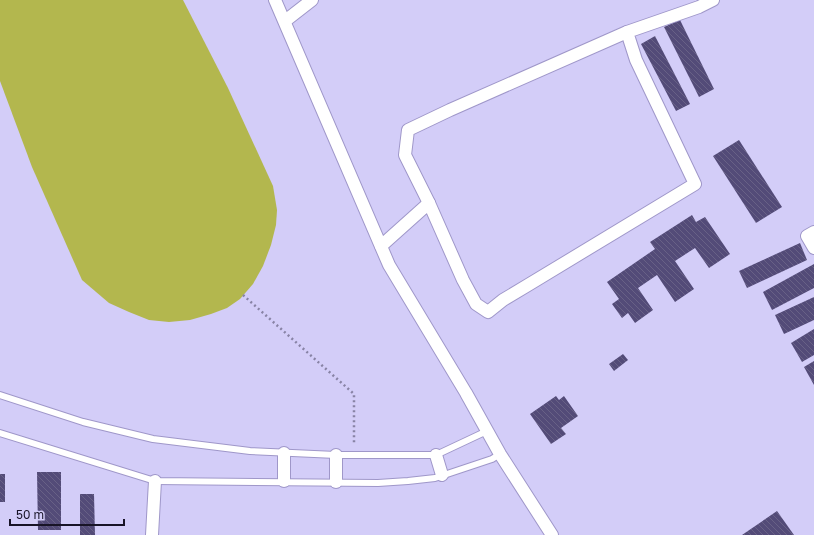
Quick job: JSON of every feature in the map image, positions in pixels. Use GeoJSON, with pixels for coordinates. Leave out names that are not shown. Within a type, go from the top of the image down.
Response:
{"type":"FeatureCollection","features":[{"type":"Feature","properties":{"kind":"street"},"geometry":{"type":"LineString","coordinates":[[275,0],[389,265],[500,454],[552,535]]}},
{"type":"Feature","properties":{"kind":"street"},"geometry":{"type":"LineString","coordinates":[[285,21],[312,0]]}},
{"type":"Feature","properties":{"kind":"street"},"geometry":{"type":"LineString","coordinates":[[627,32],[636,60],[695,184],[503,300],[488,312],[476,304],[463,280],[429,203],[405,155],[408,130],[627,32],[699,7],[714,0]]}},
{"type":"Feature","properties":{"kind":"street"},"geometry":{"type":"LineString","coordinates":[[381,246],[429,203]]}},
{"type":"Feature","properties":{"kind":"street"},"geometry":{"type":"LineString","coordinates":[[814,232],[808,236],[814,248]]}},
{"type":"Feature","properties":{"kind":"street"},"geometry":{"type":"LineString","coordinates":[[284,453],[284,481]]}},
{"type":"Feature","properties":{"kind":"street"},"geometry":{"type":"LineString","coordinates":[[436,455],[442,475]]}},
{"type":"Feature","properties":{"kind":"street"},"geometry":{"type":"LineString","coordinates":[[336,456],[336,482]]}},
{"type":"Feature","properties":{"kind":"street"},"geometry":{"type":"LineString","coordinates":[[152,535],[155,481]]}},
{"type":"Feature","properties":{"kind":"lane"},"geometry":{"type":"LineString","coordinates":[[0,396],[83,422],[153,439],[250,451],[336,456],[436,455],[487,431]]}},
{"type":"Feature","properties":{"kind":"lane"},"geometry":{"type":"LineString","coordinates":[[0,433],[155,481],[378,483],[408,481],[435,478],[500,454]]}},
{"type":"Feature","properties":{"kind":"path"},"geometry":{"type":"LineString","coordinates":[[243,296],[354,394],[354,456]]}},
{"type":"Feature","properties":{"kind":"shaded area"},"geometry":{"type":"Polygon","coordinates":[[[0,0],[183,0],[228,88],[273,186],[277,210],[276,225],[271,245],[263,266],[253,284],[240,299],[227,308],[190,320],[169,322],[149,320],[109,303],[82,280],[32,167],[0,81],[0,0]]]}},
{"type":"Feature","properties":{"kind":"building"},"geometry":{"type":"Polygon","coordinates":[[[680,20],[714,89],[699,97],[664,27],[680,20]]]}},
{"type":"Feature","properties":{"kind":"building"},"geometry":{"type":"Polygon","coordinates":[[[655,36],[690,104],[676,111],[641,44],[655,36]]]}},
{"type":"Feature","properties":{"kind":"building"},"geometry":{"type":"Polygon","coordinates":[[[739,140],[782,207],[756,223],[713,156],[739,140]]]}},
{"type":"Feature","properties":{"kind":"building"},"geometry":{"type":"Polygon","coordinates":[[[692,215],[696,222],[705,217],[730,254],[709,268],[695,248],[675,261],[694,289],[675,302],[657,275],[638,288],[653,310],[635,323],[628,313],[622,318],[612,304],[619,299],[607,282],[655,249],[650,242],[692,215]]]}},
{"type":"Feature","properties":{"kind":"building"},"geometry":{"type":"Polygon","coordinates":[[[800,243],[807,260],[747,288],[739,271],[800,243]]]}},
{"type":"Feature","properties":{"kind":"building"},"geometry":{"type":"Polygon","coordinates":[[[814,264],[814,288],[772,310],[763,292],[814,264]]]}},
{"type":"Feature","properties":{"kind":"building"},"geometry":{"type":"Polygon","coordinates":[[[814,297],[814,320],[784,334],[775,315],[814,297]]]}},
{"type":"Feature","properties":{"kind":"building"},"geometry":{"type":"Polygon","coordinates":[[[814,329],[814,355],[802,362],[791,343],[814,329]]]}},
{"type":"Feature","properties":{"kind":"building"},"geometry":{"type":"Polygon","coordinates":[[[623,354],[628,360],[614,371],[609,364],[623,354]]]}},
{"type":"Feature","properties":{"kind":"building"},"geometry":{"type":"Polygon","coordinates":[[[814,361],[814,385],[804,367],[814,361]]]}},
{"type":"Feature","properties":{"kind":"building"},"geometry":{"type":"Polygon","coordinates":[[[556,396],[559,400],[564,396],[578,416],[561,428],[566,434],[551,444],[530,414],[556,396]]]}},
{"type":"Feature","properties":{"kind":"building"},"geometry":{"type":"Polygon","coordinates":[[[37,472],[61,472],[61,530],[38,530],[37,472]]]}},
{"type":"Feature","properties":{"kind":"building"},"geometry":{"type":"Polygon","coordinates":[[[0,474],[5,474],[5,502],[0,502],[0,474]]]}},
{"type":"Feature","properties":{"kind":"building"},"geometry":{"type":"Polygon","coordinates":[[[80,494],[94,494],[95,535],[80,535],[80,494]]]}},
{"type":"Feature","properties":{"kind":"building"},"geometry":{"type":"Polygon","coordinates":[[[777,511],[794,535],[742,535],[777,511]]]}}]}
